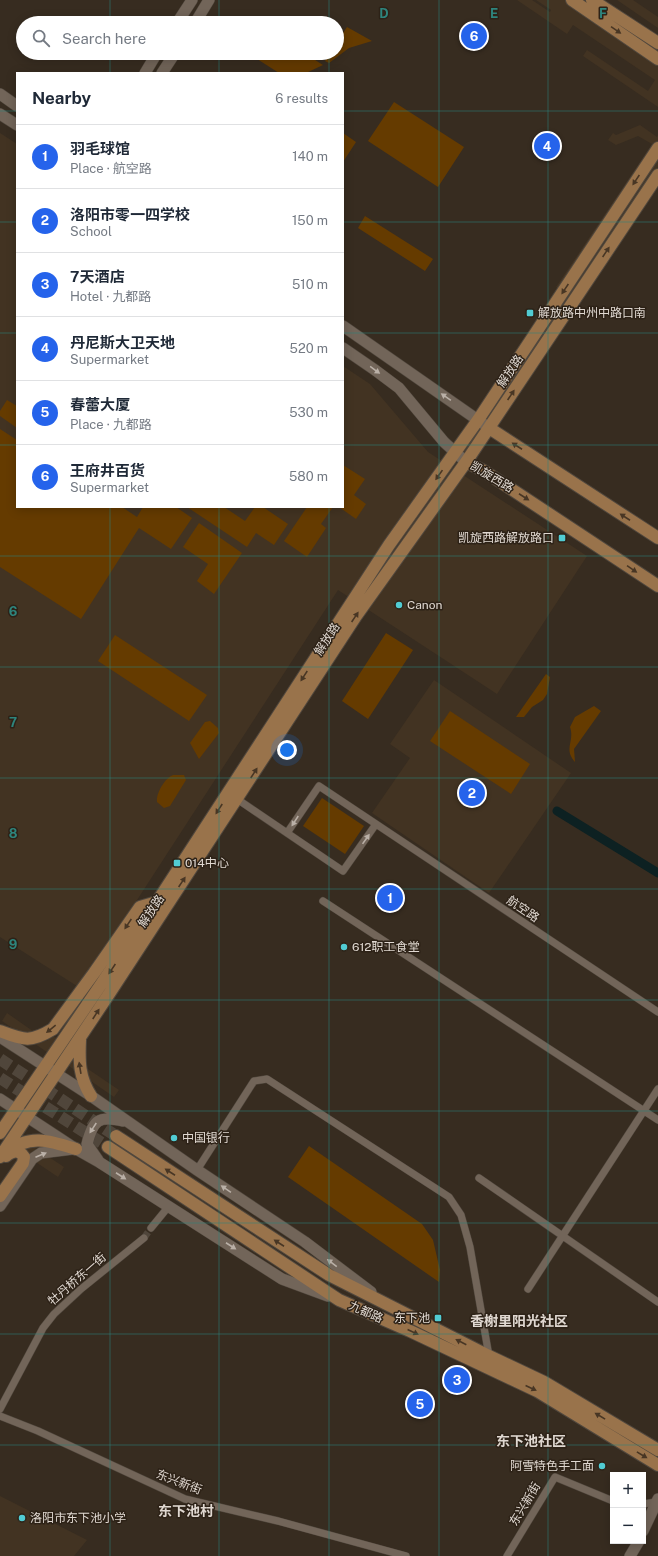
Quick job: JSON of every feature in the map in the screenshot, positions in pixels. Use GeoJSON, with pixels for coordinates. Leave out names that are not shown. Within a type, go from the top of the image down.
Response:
{"type":"FeatureCollection","features":[{"type":"Feature","properties":{"kind":"main road"},"geometry":{"type":"LineString","coordinates":[[182,16],[192,0]]}},
{"type":"Feature","properties":{"kind":"main road"},"geometry":{"type":"LineString","coordinates":[[199,16],[209,0]]}},
{"type":"Feature","properties":{"kind":"main road"},"geometry":{"type":"LineString","coordinates":[[572,0],[658,59]]}},
{"type":"Feature","properties":{"kind":"main road"},"geometry":{"type":"LineString","coordinates":[[592,0],[658,43]]}},
{"type":"Feature","properties":{"kind":"main road"},"geometry":{"type":"LineString","coordinates":[[146,72],[153,60]]}},
{"type":"Feature","properties":{"kind":"main road"},"geometry":{"type":"LineString","coordinates":[[163,72],[170,60]]}},
{"type":"Feature","properties":{"kind":"main road"},"geometry":{"type":"LineString","coordinates":[[0,94],[16,105]]}},
{"type":"Feature","properties":{"kind":"main road"},"geometry":{"type":"LineString","coordinates":[[0,114],[16,124]]}},
{"type":"Feature","properties":{"kind":"main road","name":"解放路"},"geometry":{"type":"LineString","coordinates":[[0,1158],[27,1116],[51,1070],[157,902],[367,578],[478,420],[658,148]]}},
{"type":"Feature","properties":{"kind":"main road","name":"解放路"},"geometry":{"type":"LineString","coordinates":[[0,1133],[17,1110],[80,1038],[356,616],[466,462],[658,175]]}},
{"type":"Feature","properties":{"kind":"main road"},"geometry":{"type":"LineString","coordinates":[[344,327],[489,428],[658,538]]}},
{"type":"Feature","properties":{"kind":"main road","name":"凯旋西路"},"geometry":{"type":"LineString","coordinates":[[344,349],[398,388],[454,453],[466,462],[490,475],[658,586]]}},
{"type":"Feature","properties":{"kind":"main road"},"geometry":{"type":"LineString","coordinates":[[0,1031],[23,1039],[38,1037],[53,1029],[140,907],[157,902]]}},
{"type":"Feature","properties":{"kind":"main road"},"geometry":{"type":"LineString","coordinates":[[0,1037],[91,1096],[197,1170],[305,1242],[386,1304]]}},
{"type":"Feature","properties":{"kind":"main road"},"geometry":{"type":"LineString","coordinates":[[80,1038],[79,1069],[85,1087],[91,1096]]}},
{"type":"Feature","properties":{"kind":"main road"},"geometry":{"type":"LineString","coordinates":[[0,1099],[282,1279],[339,1300]]}},
{"type":"Feature","properties":{"kind":"main road"},"geometry":{"type":"LineString","coordinates":[[99,1162],[88,1144],[91,1129],[98,1121],[108,1118],[127,1121]]}},
{"type":"Feature","properties":{"kind":"main road","name":"九都路"},"geometry":{"type":"LineString","coordinates":[[116,1136],[329,1275],[489,1356],[544,1382],[658,1450]]}},
{"type":"Feature","properties":{"kind":"main road"},"geometry":{"type":"LineString","coordinates":[[0,1158],[15,1145],[31,1140],[53,1142],[76,1148]]}},
{"type":"Feature","properties":{"kind":"main road","name":"九都路"},"geometry":{"type":"LineString","coordinates":[[108,1147],[339,1300],[410,1331],[537,1391],[658,1465]]}},
{"type":"Feature","properties":{"kind":"main road"},"geometry":{"type":"LineString","coordinates":[[0,1206],[32,1159],[41,1153],[76,1148]]}},
{"type":"Feature","properties":{"kind":"main road"},"geometry":{"type":"LineString","coordinates":[[0,1158],[12,1152],[18,1151],[22,1153],[24,1157],[23,1163],[0,1196]]}},
{"type":"Feature","properties":{"kind":"main road"},"geometry":{"type":"LineString","coordinates":[[646,1525],[657,1501]]}},
{"type":"Feature","properties":{"kind":"main road"},"geometry":{"type":"LineString","coordinates":[[630,1556],[637,1544]]}},
{"type":"Feature","properties":{"kind":"street","name":"航空路"},"geometry":{"type":"LineString","coordinates":[[287,833],[319,786],[658,1012]]}},
{"type":"Feature","properties":{"kind":"street"},"geometry":{"type":"LineString","coordinates":[[237,799],[344,871],[376,824]]}},
{"type":"Feature","properties":{"kind":"street"},"geometry":{"type":"LineString","coordinates":[[323,901],[658,1120]]}},
{"type":"Feature","properties":{"kind":"street"},"geometry":{"type":"LineString","coordinates":[[197,1170],[254,1081],[267,1079],[449,1197],[461,1215],[470,1247],[489,1356]]}},
{"type":"Feature","properties":{"kind":"street"},"geometry":{"type":"LineString","coordinates":[[528,1289],[658,1089]]}},
{"type":"Feature","properties":{"kind":"street"},"geometry":{"type":"LineString","coordinates":[[479,1178],[658,1302]]}},
{"type":"Feature","properties":{"kind":"street"},"geometry":{"type":"LineString","coordinates":[[151,1228],[169,1206]]}},
{"type":"Feature","properties":{"kind":"street","name":"牡丹桥东一街"},"geometry":{"type":"LineString","coordinates":[[0,1409],[43,1328],[54,1314],[81,1289],[144,1238]]}},
{"type":"Feature","properties":{"kind":"street","name":"东兴新街"},"geometry":{"type":"LineString","coordinates":[[0,1416],[38,1431],[185,1499],[278,1521],[406,1556]]}},
{"type":"Feature","properties":{"kind":"street","name":"东兴新街"},"geometry":{"type":"LineString","coordinates":[[507,1556],[555,1477],[610,1500]]}},
{"type":"Feature","properties":{"kind":"street"},"geometry":{"type":"LineString","coordinates":[[646,1503],[657,1501]]}},
{"type":"Feature","properties":{"kind":"shaded area"},"geometry":{"type":"Polygon","coordinates":[[[517,0],[532,0],[550,12],[551,10],[536,0],[598,0],[658,37],[658,107],[583,56],[587,50],[648,91],[655,80],[573,25],[567,34],[517,0]]]}},
{"type":"Feature","properties":{"kind":"shaded area"},"geometry":{"type":"Polygon","coordinates":[[[617,0],[633,0],[658,17],[658,28],[617,0]]]}},
{"type":"Feature","properties":{"kind":"shaded area"},"geometry":{"type":"Polygon","coordinates":[[[347,27],[372,41],[349,48],[344,52],[344,32],[347,27]]]}},
{"type":"Feature","properties":{"kind":"shaded area"},"geometry":{"type":"Polygon","coordinates":[[[259,60],[315,60],[323,65],[308,72],[277,72],[259,60]]]}},
{"type":"Feature","properties":{"kind":"shaded area"},"geometry":{"type":"Polygon","coordinates":[[[326,60],[333,60],[329,63],[326,60]]]}},
{"type":"Feature","properties":{"kind":"shaded area"},"geometry":{"type":"Polygon","coordinates":[[[394,102],[464,147],[438,187],[368,141],[394,102]]]}},
{"type":"Feature","properties":{"kind":"shaded area"},"geometry":{"type":"Polygon","coordinates":[[[640,125],[657,137],[658,135],[658,185],[579,302],[556,287],[652,144],[638,136],[616,145],[608,140],[613,133],[616,135],[640,125]]]}},
{"type":"Feature","properties":{"kind":"shaded area"},"geometry":{"type":"Polygon","coordinates":[[[0,133],[16,143],[16,508],[344,508],[344,367],[370,384],[428,452],[587,556],[497,694],[338,590],[80,988],[0,937],[0,133]]]}},
{"type":"Feature","properties":{"kind":"shaded area"},"geometry":{"type":"Polygon","coordinates":[[[344,134],[356,142],[344,160],[344,134]]]}},
{"type":"Feature","properties":{"kind":"shaded area"},"geometry":{"type":"Polygon","coordinates":[[[365,216],[433,259],[425,271],[358,228],[365,216]]]}},
{"type":"Feature","properties":{"kind":"shaded area"},"geometry":{"type":"Polygon","coordinates":[[[7,400],[16,405],[16,427],[0,416],[0,411],[7,400]]]}},
{"type":"Feature","properties":{"kind":"shaded area"},"geometry":{"type":"Polygon","coordinates":[[[0,429],[16,439],[16,508],[124,508],[137,517],[142,508],[177,508],[192,518],[171,549],[139,528],[81,619],[0,567],[0,429]]]}},
{"type":"Feature","properties":{"kind":"shaded area"},"geometry":{"type":"Polygon","coordinates":[[[344,466],[365,479],[354,495],[366,504],[356,519],[340,508],[344,508],[344,466]]]}},
{"type":"Feature","properties":{"kind":"shaded area"},"geometry":{"type":"Polygon","coordinates":[[[188,508],[226,508],[245,521],[254,508],[264,508],[288,524],[274,545],[256,533],[247,547],[188,508]]]}},
{"type":"Feature","properties":{"kind":"shaded area"},"geometry":{"type":"Polygon","coordinates":[[[306,508],[332,508],[321,524],[326,528],[307,557],[284,541],[306,508]]]}},
{"type":"Feature","properties":{"kind":"shaded area"},"geometry":{"type":"Polygon","coordinates":[[[199,523],[242,553],[214,594],[197,581],[208,564],[183,547],[199,523]]]}},
{"type":"Feature","properties":{"kind":"shaded area"},"geometry":{"type":"Polygon","coordinates":[[[386,633],[413,650],[368,719],[342,701],[386,633]]]}},
{"type":"Feature","properties":{"kind":"shaded area"},"geometry":{"type":"Polygon","coordinates":[[[115,635],[207,695],[189,721],[98,661],[115,635]]]}},
{"type":"Feature","properties":{"kind":"shaded area"},"geometry":{"type":"Polygon","coordinates":[[[546,674],[550,677],[547,694],[543,700],[532,707],[524,717],[516,717],[546,674]]]}},
{"type":"Feature","properties":{"kind":"shaded area"},"geometry":{"type":"Polygon","coordinates":[[[434,680],[571,773],[489,893],[372,813],[410,758],[390,744],[434,680]]]}},
{"type":"Feature","properties":{"kind":"shaded area"},"geometry":{"type":"Polygon","coordinates":[[[594,706],[601,711],[574,749],[575,762],[569,749],[571,737],[570,727],[575,717],[594,706]]]}},
{"type":"Feature","properties":{"kind":"shaded area"},"geometry":{"type":"Polygon","coordinates":[[[450,711],[530,764],[511,794],[430,741],[450,711]]]}},
{"type":"Feature","properties":{"kind":"shaded area"},"geometry":{"type":"Polygon","coordinates":[[[210,721],[218,728],[219,733],[199,759],[190,743],[205,722],[210,721]]]}},
{"type":"Feature","properties":{"kind":"shaded area"},"geometry":{"type":"Polygon","coordinates":[[[173,775],[184,775],[186,780],[170,806],[164,808],[157,802],[158,794],[164,782],[173,775]]]}},
{"type":"Feature","properties":{"kind":"shaded area"},"geometry":{"type":"Polygon","coordinates":[[[322,798],[364,826],[345,854],[303,826],[322,798]]]}},
{"type":"Feature","properties":{"kind":"shaded area"},"geometry":{"type":"Polygon","coordinates":[[[7,1013],[47,1041],[52,1035],[66,1045],[63,1052],[119,1090],[114,1097],[63,1062],[14,1134],[64,1167],[58,1177],[0,1138],[54,1057],[2,1021],[7,1013]]]}},
{"type":"Feature","properties":{"kind":"shaded area"},"geometry":{"type":"Polygon","coordinates":[[[309,1146],[422,1224],[433,1240],[440,1270],[439,1282],[288,1177],[309,1146]]]}},
{"type":"Feature","properties":{"kind":"shaded area","name":"洛阳市东下池小学"},"geometry":{"type":"Polygon","coordinates":[[[0,1496],[87,1540],[74,1556],[0,1556],[0,1496]]]}},
{"type":"Feature","properties":{"kind":"waterway"},"geometry":{"type":"LineString","coordinates":[[557,811],[658,873]]}},
{"type":"Feature","properties":{"kind":"tunnel"},"geometry":{"type":"LineString","coordinates":[[0,1059],[116,1136]]}},
{"type":"Feature","properties":{"kind":"tunnel"},"geometry":{"type":"LineString","coordinates":[[0,1078],[108,1147]]}},
{"type":"Feature","properties":{"kind":"tunnel"},"geometry":{"type":"LineString","coordinates":[[144,1238],[151,1228]]}},
{"type":"Feature","properties":{"kind":"place","name":"王府井百货"},"geometry":{"type":"Point","coordinates":[474,36]}},
{"type":"Feature","properties":{"kind":"place","name":"丹尼斯大卫天地"},"geometry":{"type":"Point","coordinates":[547,146]}},
{"type":"Feature","properties":{"kind":"place","name":"解放路中州中路口南"},"geometry":{"type":"Point","coordinates":[530,313]}},
{"type":"Feature","properties":{"kind":"place","name":"凯旋西路解放路口"},"geometry":{"type":"Point","coordinates":[562,538]}},
{"type":"Feature","properties":{"kind":"place","name":"Canon"},"geometry":{"type":"Point","coordinates":[399,605]}},
{"type":"Feature","properties":{"kind":"place","name":"洛阳市零一四学校"},"geometry":{"type":"Point","coordinates":[472,793]}},
{"type":"Feature","properties":{"kind":"place","name":"014中心"},"geometry":{"type":"Point","coordinates":[177,863]}},
{"type":"Feature","properties":{"kind":"place","name":"羽毛球馆"},"geometry":{"type":"Point","coordinates":[390,898]}},
{"type":"Feature","properties":{"kind":"place","name":"612职工食堂"},"geometry":{"type":"Point","coordinates":[344,947]}},
{"type":"Feature","properties":{"kind":"place","name":"中国银行"},"geometry":{"type":"Point","coordinates":[174,1138]}},
{"type":"Feature","properties":{"kind":"place","name":"东下池"},"geometry":{"type":"Point","coordinates":[438,1318]}},
{"type":"Feature","properties":{"kind":"place","name":"7天酒店"},"geometry":{"type":"Point","coordinates":[457,1380]}},
{"type":"Feature","properties":{"kind":"place","name":"春蕾大厦"},"geometry":{"type":"Point","coordinates":[420,1404]}},
{"type":"Feature","properties":{"kind":"place","name":"阿雪特色手工面"},"geometry":{"type":"Point","coordinates":[602,1466]}},
{"type":"Feature","properties":{"kind":"place","name":"洛阳市东下池小学"},"geometry":{"type":"Point","coordinates":[22,1518]}},
{"type":"Feature","properties":{"kind":"district","name":"香榭里阳光社区"},"geometry":{"type":"Point","coordinates":[519,1321]}},
{"type":"Feature","properties":{"kind":"district","name":"东下池社区"},"geometry":{"type":"Point","coordinates":[531,1441]}},
{"type":"Feature","properties":{"kind":"district","name":"东下池村"},"geometry":{"type":"Point","coordinates":[186,1511]}}]}
